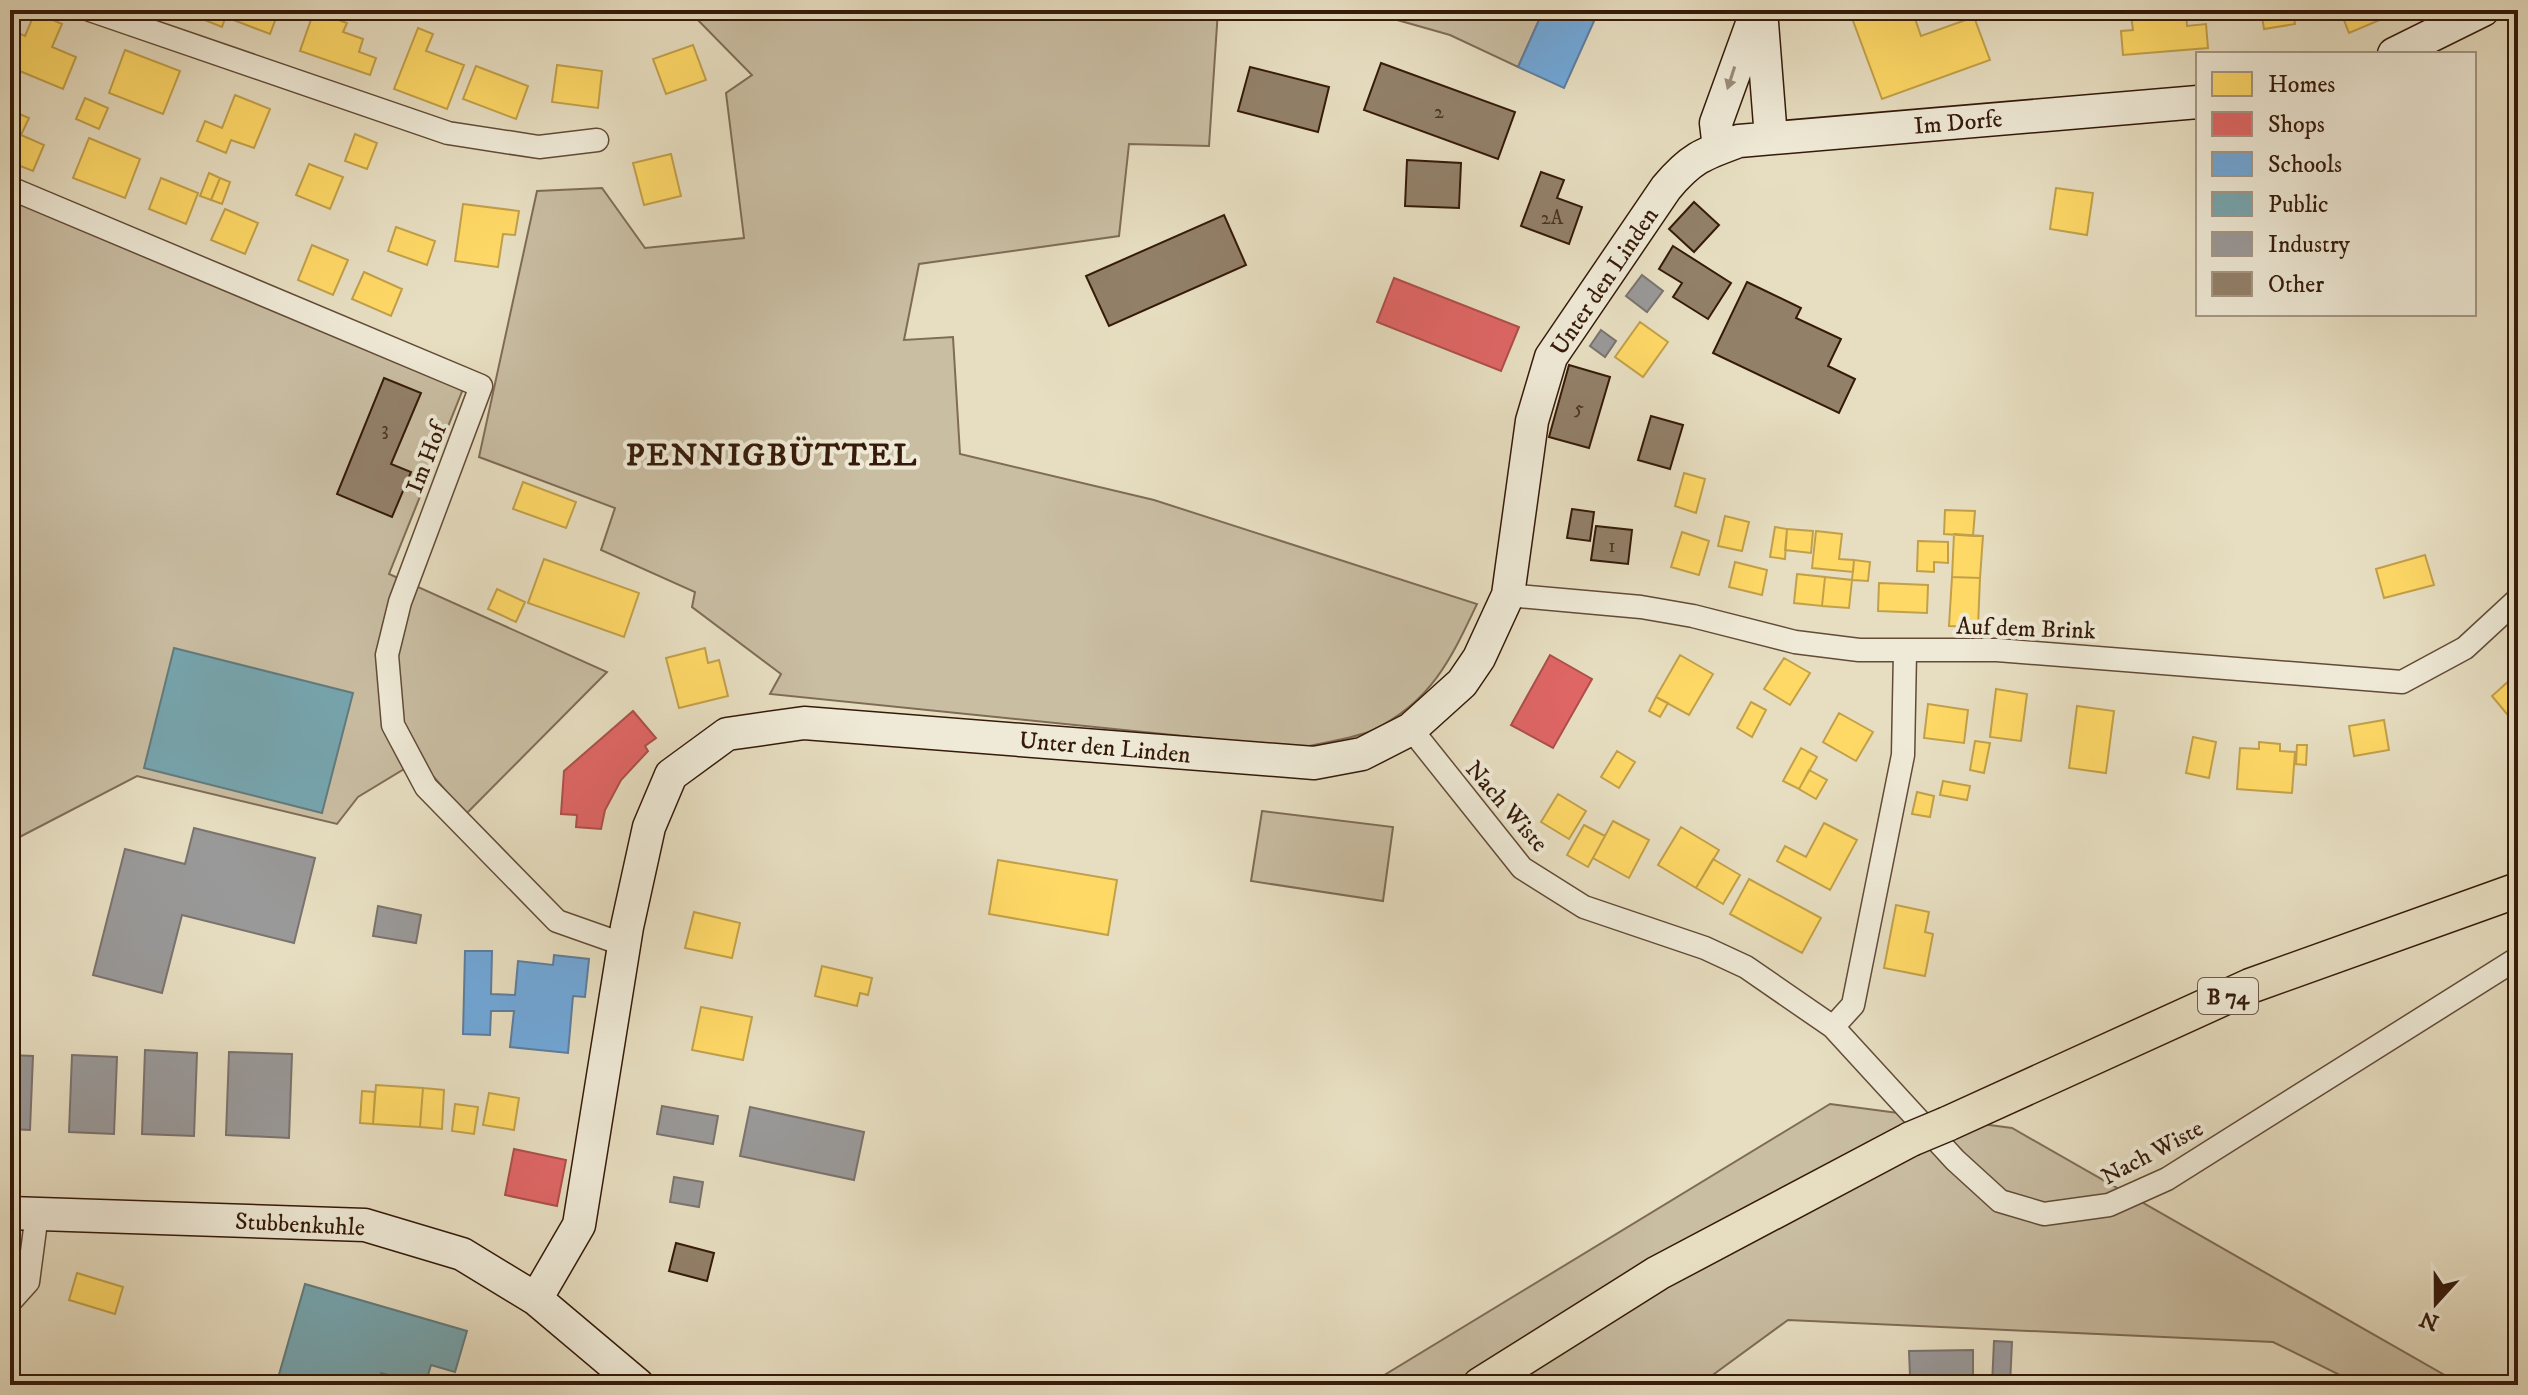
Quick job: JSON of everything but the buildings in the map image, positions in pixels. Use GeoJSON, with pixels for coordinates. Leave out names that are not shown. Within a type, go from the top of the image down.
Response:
{"type":"FeatureCollection","features":[{"type":"Feature","properties":{"kind":"main road","name":"B 74"},"geometry":{"type":"LineString","coordinates":[[1480,1385],[1658,1273],[1911,1139],[2250,986],[2518,890]]}},
{"type":"Feature","properties":{"kind":"street"},"geometry":{"type":"LineString","coordinates":[[90,10],[448,133],[539,147],[597,140]]}},
{"type":"Feature","properties":{"kind":"street"},"geometry":{"type":"LineString","coordinates":[[1759,10],[1771,138]]}},
{"type":"Feature","properties":{"kind":"street"},"geometry":{"type":"LineString","coordinates":[[1719,148],[1716,123],[1759,10]]}},
{"type":"Feature","properties":{"kind":"street"},"geometry":{"type":"LineString","coordinates":[[2398,52],[2483,10]]}},
{"type":"Feature","properties":{"kind":"street","name":"Im Dorfe"},"geometry":{"type":"LineString","coordinates":[[1719,148],[1739,141],[2196,102]]}},
{"type":"Feature","properties":{"kind":"street","name":"Unter den Linden"},"geometry":{"type":"LineString","coordinates":[[536,1299],[579,1225],[625,945],[649,827],[671,775],[727,734],[804,723],[1314,763],[1362,754],[1411,729],[1462,683],[1479,658],[1508,595],[1532,421],[1551,357],[1666,188],[1700,155],[1719,148]]}},
{"type":"Feature","properties":{"kind":"street","name":"Im Hof"},"geometry":{"type":"LineString","coordinates":[[10,188],[481,386],[400,602],[387,655],[393,725],[426,787],[557,921],[625,945]]}},
{"type":"Feature","properties":{"kind":"street","name":"Auf dem Brink"},"geometry":{"type":"LineString","coordinates":[[1508,595],[1641,607],[1693,616],[1795,642],[1859,650],[1997,650],[2402,682],[2465,648],[2518,599]]}},
{"type":"Feature","properties":{"kind":"street"},"geometry":{"type":"LineString","coordinates":[[1833,1027],[1853,1005],[1900,771],[1905,652]]}},
{"type":"Feature","properties":{"kind":"street","name":"Nach Wiste"},"geometry":{"type":"LineString","coordinates":[[1411,729],[1522,868],[1584,907],[1705,948],[1746,967],[1833,1027],[1955,1160],[2000,1201],[2044,1214],[2109,1205],[2167,1179],[2518,958]]}},
{"type":"Feature","properties":{"kind":"street"},"geometry":{"type":"LineString","coordinates":[[10,1302],[28,1282],[23,1214]]}},
{"type":"Feature","properties":{"kind":"street","name":"Stubbenkuhle"},"geometry":{"type":"LineString","coordinates":[[23,1214],[365,1225],[462,1254],[536,1299],[637,1385]]}},
{"type":"Feature","properties":{"kind":"shaded area"},"geometry":{"type":"Polygon","coordinates":[[[688,10],[1218,10],[1209,146],[1129,144],[1119,236],[919,264],[904,340],[953,337],[960,454],[1154,500],[1477,604],[1448,661],[1425,692],[1393,719],[1373,730],[1301,748],[770,694],[781,674],[692,607],[695,592],[601,550],[615,508],[479,457],[537,191],[602,188],[645,248],[744,238],[726,93],[752,75],[688,10]]]}},
{"type":"Feature","properties":{"kind":"shaded area"},"geometry":{"type":"Polygon","coordinates":[[[1362,10],[1522,10],[1540,18],[1518,67],[1450,35],[1362,10]]]}},
{"type":"Feature","properties":{"kind":"shaded area"},"geometry":{"type":"Polygon","coordinates":[[[10,198],[463,389],[389,574],[607,672],[466,814],[419,760],[358,797],[337,824],[137,776],[10,842],[10,198]]]}},
{"type":"Feature","properties":{"kind":"shaded area"},"geometry":{"type":"Polygon","coordinates":[[[1262,811],[1393,827],[1383,901],[1251,881],[1262,811]]]}},
{"type":"Feature","properties":{"kind":"shaded area"},"geometry":{"type":"Polygon","coordinates":[[[1830,1104],[2012,1128],[2462,1385],[2360,1385],[2273,1342],[1788,1320],[1699,1385],[1368,1385],[1830,1104]]]}},
{"type":"Feature","properties":{"kind":"district","name":"PENNIGBÜTTEL"},"geometry":{"type":"Point","coordinates":[772,454]}}]}
